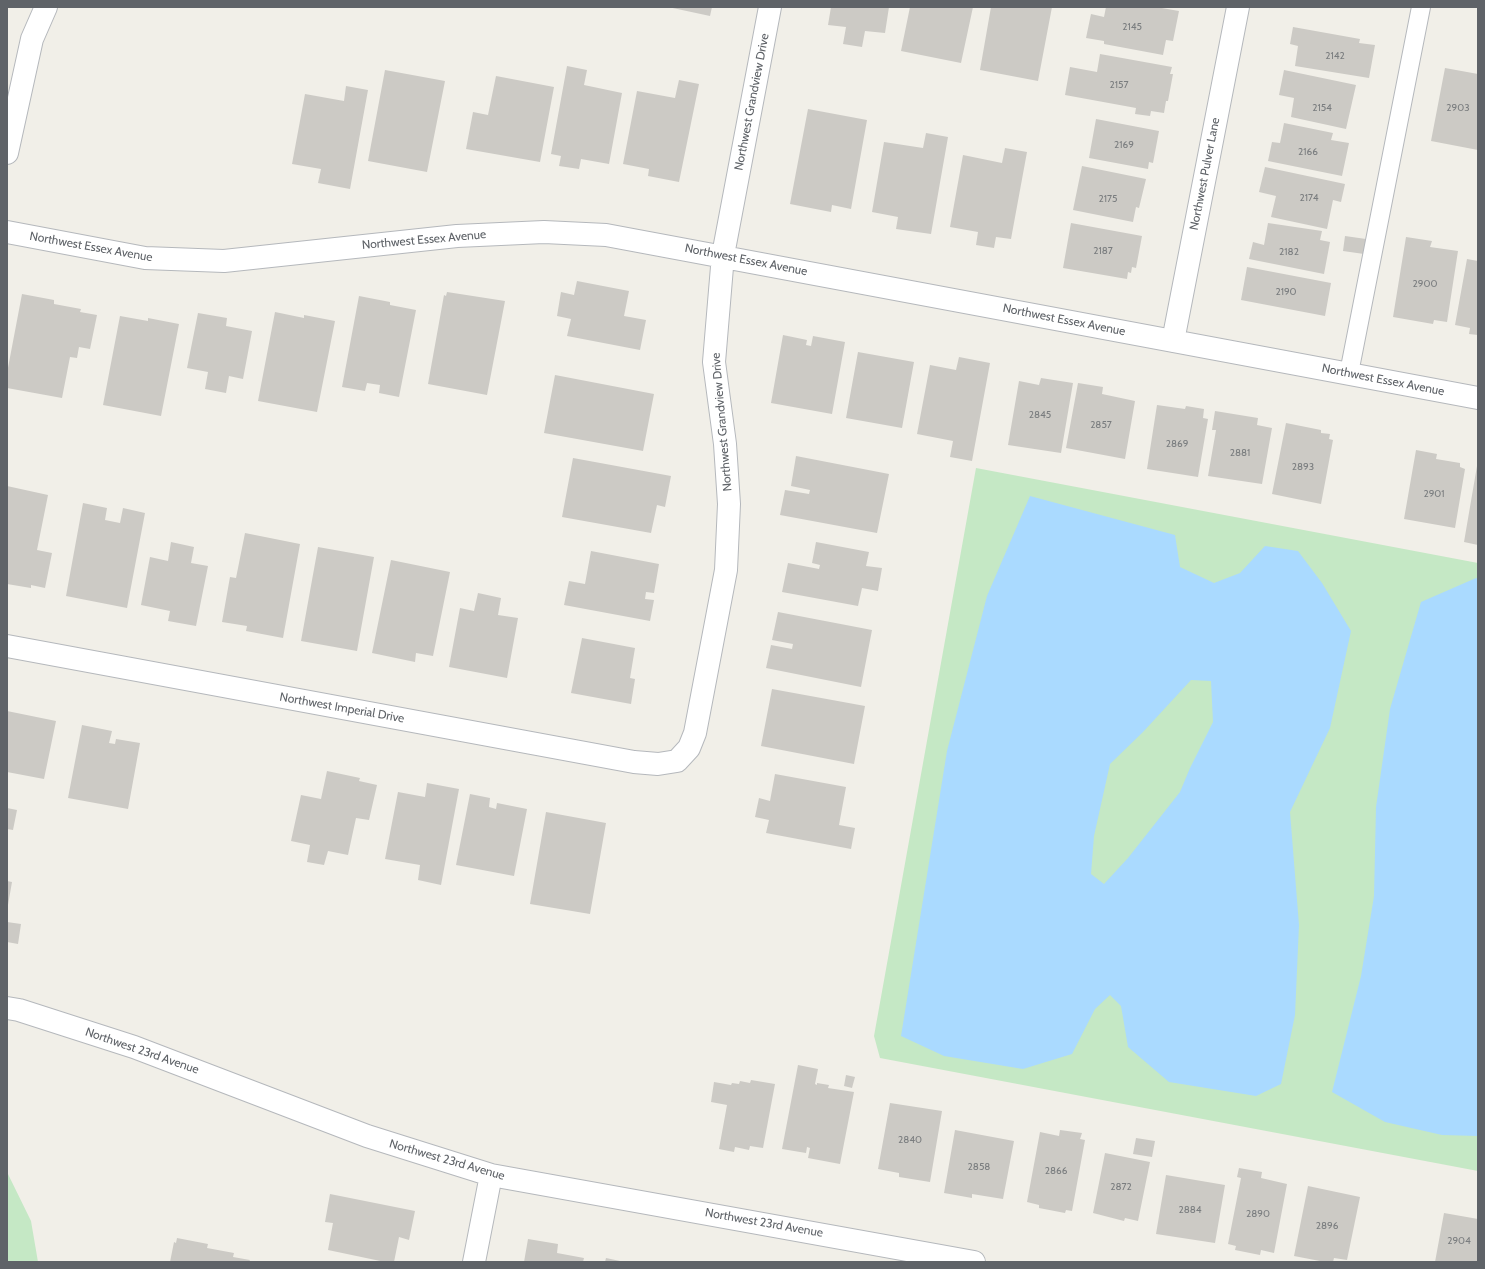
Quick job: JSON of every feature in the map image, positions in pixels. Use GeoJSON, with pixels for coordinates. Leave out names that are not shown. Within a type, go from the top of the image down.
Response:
{"type":"FeatureCollection","features":[{"type":"Feature","properties":{"kind":"street"},"geometry":{"type":"LineString","coordinates":[[7,153],[32,39],[46,7]]}},
{"type":"Feature","properties":{"kind":"street","name":"Northwest Grandview Drive"},"geometry":{"type":"LineString","coordinates":[[677,761],[689,748],[695,733],[726,570],[729,504],[725,444],[714,362],[723,255],[770,7]]}},
{"type":"Feature","properties":{"kind":"street","name":"Northwest Pulver Lane"},"geometry":{"type":"LineString","coordinates":[[1173,341],[1238,7]]}},
{"type":"Feature","properties":{"kind":"street","name":"Northwest Essex Avenue"},"geometry":{"type":"LineString","coordinates":[[7,232],[145,258],[224,261],[457,236],[544,232],[606,235],[723,255],[1478,398]]}},
{"type":"Feature","properties":{"kind":"street","name":"Northwest Imperial Drive"},"geometry":{"type":"LineString","coordinates":[[7,646],[634,762],[658,764],[677,761]]}},
{"type":"Feature","properties":{"kind":"street","name":"Northwest 23rd Avenue"},"geometry":{"type":"LineString","coordinates":[[7,1008],[19,1010],[134,1047],[367,1136],[491,1175],[974,1262]]}},
{"type":"Feature","properties":{"kind":"street"},"geometry":{"type":"LineString","coordinates":[[474,1262],[491,1175]]}},
{"type":"Feature","properties":{"kind":"lane"},"geometry":{"type":"LineString","coordinates":[[1349,373],[1420,7]]}},
{"type":"Feature","properties":{"kind":"green space"},"geometry":{"type":"Polygon","coordinates":[[[976,468],[1478,563],[1478,1171],[880,1058],[874,1036],[976,468]]]}},
{"type":"Feature","properties":{"kind":"green space"},"geometry":{"type":"Polygon","coordinates":[[[7,1172],[31,1221],[38,1262],[7,1262],[7,1172]]]}},
{"type":"Feature","properties":{"kind":"water"},"geometry":{"type":"Polygon","coordinates":[[[1030,496],[1175,535],[1180,567],[1214,583],[1240,573],[1265,546],[1298,551],[1322,583],[1351,631],[1330,728],[1290,812],[1299,925],[1295,1015],[1281,1084],[1256,1096],[1169,1082],[1128,1047],[1121,1006],[1110,995],[1095,1009],[1072,1054],[1023,1069],[944,1056],[901,1036],[947,751],[987,596],[1030,496]],[[1191,680],[1143,732],[1110,764],[1094,836],[1091,874],[1104,884],[1128,858],[1180,792],[1213,722],[1211,681],[1191,680]]]}},
{"type":"Feature","properties":{"kind":"water"},"geometry":{"type":"Polygon","coordinates":[[[1476,578],[1478,579],[1478,1136],[1442,1135],[1385,1122],[1332,1092],[1361,976],[1374,896],[1376,807],[1390,709],[1421,602],[1476,578]]]}},
{"type":"Feature","properties":{"kind":"building"},"geometry":{"type":"Polygon","coordinates":[[[668,7],[712,7],[710,16],[668,7]]]}},
{"type":"Feature","properties":{"kind":"building"},"geometry":{"type":"Polygon","coordinates":[[[831,7],[889,7],[885,33],[865,31],[862,47],[843,44],[846,27],[828,25],[831,7]]]}},
{"type":"Feature","properties":{"kind":"building"},"geometry":{"type":"Polygon","coordinates":[[[910,7],[973,7],[961,63],[901,51],[910,7]]]}},
{"type":"Feature","properties":{"kind":"building"},"geometry":{"type":"Polygon","coordinates":[[[991,7],[1052,7],[1038,81],[980,70],[991,7]]]}},
{"type":"Feature","properties":{"kind":"building"},"geometry":{"type":"Polygon","coordinates":[[[1106,7],[1156,7],[1179,11],[1173,41],[1166,40],[1163,55],[1104,44],[1104,41],[1086,38],[1091,14],[1104,17],[1106,7]]]}},
{"type":"Feature","properties":{"kind":"building"},"geometry":{"type":"Polygon","coordinates":[[[1293,27],[1360,39],[1359,43],[1375,45],[1369,78],[1295,66],[1298,46],[1290,44],[1293,27]]]}},
{"type":"Feature","properties":{"kind":"building"},"geometry":{"type":"Polygon","coordinates":[[[1100,54],[1172,67],[1170,74],[1173,74],[1164,113],[1151,111],[1150,116],[1135,114],[1136,108],[1065,95],[1070,67],[1097,72],[1100,54]]]}},
{"type":"Feature","properties":{"kind":"building"},"geometry":{"type":"Polygon","coordinates":[[[567,66],[587,70],[584,85],[622,93],[609,164],[581,159],[579,169],[559,166],[561,156],[551,154],[567,66]]]}},
{"type":"Feature","properties":{"kind":"building"},"geometry":{"type":"Polygon","coordinates":[[[1445,68],[1478,74],[1478,150],[1431,141],[1445,68]]]}},
{"type":"Feature","properties":{"kind":"building"},"geometry":{"type":"Polygon","coordinates":[[[385,70],[445,81],[427,172],[368,161],[385,70]]]}},
{"type":"Feature","properties":{"kind":"building"},"geometry":{"type":"Polygon","coordinates":[[[1284,70],[1356,85],[1346,129],[1291,117],[1294,98],[1279,95],[1284,70]]]}},
{"type":"Feature","properties":{"kind":"building"},"geometry":{"type":"Polygon","coordinates":[[[496,76],[554,87],[540,162],[466,149],[473,112],[488,115],[496,76]]]}},
{"type":"Feature","properties":{"kind":"building"},"geometry":{"type":"Polygon","coordinates":[[[679,80],[699,84],[679,182],[648,176],[649,169],[623,164],[637,91],[675,98],[679,80]]]}},
{"type":"Feature","properties":{"kind":"building"},"geometry":{"type":"Polygon","coordinates":[[[346,86],[368,90],[350,189],[318,183],[321,169],[292,164],[305,94],[344,101],[346,86]]]}},
{"type":"Feature","properties":{"kind":"building"},"geometry":{"type":"Polygon","coordinates":[[[808,109],[867,120],[851,209],[832,205],[831,212],[790,204],[808,109]]]}},
{"type":"Feature","properties":{"kind":"building"},"geometry":{"type":"Polygon","coordinates":[[[1096,119],[1159,131],[1153,163],[1149,162],[1148,169],[1089,158],[1096,119]]]}},
{"type":"Feature","properties":{"kind":"building"},"geometry":{"type":"Polygon","coordinates":[[[1284,123],[1333,133],[1331,140],[1349,143],[1342,176],[1268,161],[1272,142],[1280,143],[1284,123]]]}},
{"type":"Feature","properties":{"kind":"building"},"geometry":{"type":"Polygon","coordinates":[[[926,133],[948,137],[931,234],[896,229],[898,217],[872,212],[884,142],[923,148],[926,133]]]}},
{"type":"Feature","properties":{"kind":"building"},"geometry":{"type":"Polygon","coordinates":[[[1005,148],[1027,152],[1011,239],[996,237],[994,248],[976,245],[978,232],[950,227],[963,155],[1002,163],[1005,148]]]}},
{"type":"Feature","properties":{"kind":"building"},"geometry":{"type":"Polygon","coordinates":[[[1082,166],[1146,179],[1139,208],[1136,207],[1133,222],[1073,210],[1082,166]]]}},
{"type":"Feature","properties":{"kind":"building"},"geometry":{"type":"Polygon","coordinates":[[[1265,167],[1345,184],[1341,202],[1333,200],[1327,229],[1271,217],[1276,196],[1259,192],[1265,167]]]}},
{"type":"Feature","properties":{"kind":"building"},"geometry":{"type":"Polygon","coordinates":[[[1071,223],[1142,236],[1136,268],[1132,267],[1131,273],[1128,272],[1127,279],[1063,268],[1071,223]]]}},
{"type":"Feature","properties":{"kind":"building"},"geometry":{"type":"Polygon","coordinates":[[[1268,223],[1322,231],[1320,240],[1330,242],[1324,274],[1249,259],[1253,242],[1264,245],[1268,223]]]}},
{"type":"Feature","properties":{"kind":"building"},"geometry":{"type":"Polygon","coordinates":[[[1345,236],[1366,239],[1364,254],[1343,251],[1345,236]]]}},
{"type":"Feature","properties":{"kind":"building"},"geometry":{"type":"Polygon","coordinates":[[[1406,237],[1432,241],[1430,247],[1458,251],[1447,322],[1434,320],[1433,324],[1393,317],[1406,237]]]}},
{"type":"Feature","properties":{"kind":"building"},"geometry":{"type":"Polygon","coordinates":[[[1467,259],[1478,261],[1478,335],[1469,334],[1470,328],[1455,325],[1467,259]]]}},
{"type":"Feature","properties":{"kind":"building"},"geometry":{"type":"Polygon","coordinates":[[[1247,267],[1331,283],[1325,316],[1241,300],[1247,267]]]}},
{"type":"Feature","properties":{"kind":"building"},"geometry":{"type":"Polygon","coordinates":[[[577,281],[629,291],[624,316],[646,320],[640,350],[567,336],[571,319],[557,316],[561,292],[574,295],[577,281]]]}},
{"type":"Feature","properties":{"kind":"building"},"geometry":{"type":"Polygon","coordinates":[[[447,292],[505,301],[487,395],[428,384],[444,295],[446,296],[447,292]]]}},
{"type":"Feature","properties":{"kind":"building"},"geometry":{"type":"Polygon","coordinates":[[[22,294],[54,300],[54,304],[81,309],[80,312],[97,315],[90,349],[79,347],[77,358],[70,357],[62,398],[7,388],[7,373],[22,294]]]}},
{"type":"Feature","properties":{"kind":"building"},"geometry":{"type":"Polygon","coordinates":[[[359,296],[390,302],[390,305],[416,310],[399,397],[379,393],[380,385],[367,383],[365,391],[342,387],[359,296]]]}},
{"type":"Feature","properties":{"kind":"building"},"geometry":{"type":"Polygon","coordinates":[[[275,312],[304,318],[304,315],[335,321],[317,412],[258,401],[275,312]]]}},
{"type":"Feature","properties":{"kind":"building"},"geometry":{"type":"Polygon","coordinates":[[[198,313],[227,318],[226,326],[252,331],[243,379],[229,376],[226,393],[205,389],[208,372],[187,368],[198,313]]]}},
{"type":"Feature","properties":{"kind":"building"},"geometry":{"type":"Polygon","coordinates":[[[120,316],[148,321],[148,318],[179,324],[161,416],[103,405],[120,316]]]}},
{"type":"Feature","properties":{"kind":"building"},"geometry":{"type":"Polygon","coordinates":[[[783,335],[807,340],[806,345],[811,346],[813,336],[845,342],[832,414],[771,403],[783,335]]]}},
{"type":"Feature","properties":{"kind":"building"},"geometry":{"type":"Polygon","coordinates":[[[858,352],[914,362],[902,428],[846,418],[858,352]]]}},
{"type":"Feature","properties":{"kind":"building"},"geometry":{"type":"Polygon","coordinates":[[[959,357],[990,363],[972,461],[950,457],[953,441],[917,434],[930,365],[956,370],[959,357]]]}},
{"type":"Feature","properties":{"kind":"building"},"geometry":{"type":"Polygon","coordinates":[[[555,375],[654,394],[643,451],[544,433],[555,375]]]}},
{"type":"Feature","properties":{"kind":"building"},"geometry":{"type":"Polygon","coordinates":[[[1041,378],[1073,383],[1061,453],[1008,445],[1019,381],[1039,385],[1041,378]]]}},
{"type":"Feature","properties":{"kind":"building"},"geometry":{"type":"Polygon","coordinates":[[[1078,383],[1103,387],[1102,394],[1135,401],[1125,459],[1066,448],[1078,383]]]}},
{"type":"Feature","properties":{"kind":"building"},"geometry":{"type":"Polygon","coordinates":[[[1157,405],[1185,409],[1186,406],[1204,409],[1203,418],[1208,419],[1198,477],[1147,469],[1157,405]]]}},
{"type":"Feature","properties":{"kind":"building"},"geometry":{"type":"Polygon","coordinates":[[[1215,411],[1258,418],[1257,425],[1272,428],[1262,484],[1208,476],[1216,430],[1212,430],[1215,411]]]}},
{"type":"Feature","properties":{"kind":"building"},"geometry":{"type":"Polygon","coordinates":[[[1286,423],[1321,430],[1321,433],[1330,434],[1329,439],[1333,440],[1321,504],[1272,494],[1286,423]]]}},
{"type":"Feature","properties":{"kind":"building"},"geometry":{"type":"Polygon","coordinates":[[[1416,450],[1437,454],[1436,459],[1460,463],[1460,467],[1465,469],[1455,528],[1404,519],[1416,450]]]}},
{"type":"Feature","properties":{"kind":"building"},"geometry":{"type":"Polygon","coordinates":[[[796,456],[889,474],[877,533],[780,515],[785,490],[809,494],[810,490],[791,486],[796,456]]]}},
{"type":"Feature","properties":{"kind":"building"},"geometry":{"type":"Polygon","coordinates":[[[573,458],[671,476],[665,507],[657,505],[651,533],[562,517],[573,458]]]}},
{"type":"Feature","properties":{"kind":"building"},"geometry":{"type":"Polygon","coordinates":[[[1478,466],[1478,545],[1464,542],[1478,466]]]}},
{"type":"Feature","properties":{"kind":"building"},"geometry":{"type":"Polygon","coordinates":[[[7,486],[48,495],[37,550],[52,553],[45,588],[31,585],[31,588],[7,584],[7,486]]]}},
{"type":"Feature","properties":{"kind":"building"},"geometry":{"type":"Polygon","coordinates":[[[83,503],[107,508],[105,520],[120,523],[123,508],[145,513],[127,608],[66,596],[83,503]]]}},
{"type":"Feature","properties":{"kind":"building"},"geometry":{"type":"Polygon","coordinates":[[[245,533],[300,544],[283,638],[246,631],[247,626],[222,622],[230,577],[236,578],[245,533]]]}},
{"type":"Feature","properties":{"kind":"building"},"geometry":{"type":"Polygon","coordinates":[[[171,542],[194,547],[191,563],[208,566],[196,626],[168,621],[170,611],[141,605],[150,557],[168,561],[171,542]]]}},
{"type":"Feature","properties":{"kind":"building"},"geometry":{"type":"Polygon","coordinates":[[[816,542],[869,552],[866,566],[882,568],[878,591],[862,588],[858,606],[782,592],[788,563],[819,569],[820,565],[812,563],[816,542]]]}},
{"type":"Feature","properties":{"kind":"building"},"geometry":{"type":"Polygon","coordinates":[[[318,547],[374,557],[357,651],[301,641],[318,547]]]}},
{"type":"Feature","properties":{"kind":"building"},"geometry":{"type":"Polygon","coordinates":[[[591,551],[659,564],[654,593],[646,592],[645,599],[654,600],[650,621],[564,605],[569,581],[585,584],[591,551]]]}},
{"type":"Feature","properties":{"kind":"building"},"geometry":{"type":"Polygon","coordinates":[[[391,560],[450,572],[433,656],[416,653],[415,662],[372,653],[391,560]]]}},
{"type":"Feature","properties":{"kind":"building"},"geometry":{"type":"Polygon","coordinates":[[[478,593],[501,598],[498,615],[518,618],[507,678],[449,667],[460,608],[474,611],[478,593]]]}},
{"type":"Feature","properties":{"kind":"building"},"geometry":{"type":"Polygon","coordinates":[[[778,612],[872,630],[861,687],[766,668],[771,645],[792,649],[793,644],[772,640],[778,612]]]}},
{"type":"Feature","properties":{"kind":"building"},"geometry":{"type":"Polygon","coordinates":[[[582,638],[635,648],[630,678],[635,679],[631,704],[571,693],[582,638]]]}},
{"type":"Feature","properties":{"kind":"building"},"geometry":{"type":"Polygon","coordinates":[[[772,689],[865,706],[854,764],[761,746],[772,689]]]}},
{"type":"Feature","properties":{"kind":"building"},"geometry":{"type":"Polygon","coordinates":[[[7,711],[56,721],[44,779],[7,772],[7,711]]]}},
{"type":"Feature","properties":{"kind":"building"},"geometry":{"type":"Polygon","coordinates":[[[82,725],[112,731],[109,743],[115,744],[116,739],[140,743],[128,809],[68,798],[82,725]]]}},
{"type":"Feature","properties":{"kind":"building"},"geometry":{"type":"Polygon","coordinates":[[[327,771],[360,778],[359,781],[377,785],[369,820],[356,818],[348,855],[328,851],[324,865],[307,862],[310,845],[291,841],[301,795],[321,799],[327,771]]]}},
{"type":"Feature","properties":{"kind":"building"},"geometry":{"type":"Polygon","coordinates":[[[775,774],[846,787],[839,825],[855,828],[851,849],[766,833],[769,820],[755,817],[759,798],[770,801],[775,774]]]}},
{"type":"Feature","properties":{"kind":"building"},"geometry":{"type":"Polygon","coordinates":[[[427,783],[459,789],[441,885],[418,880],[420,865],[385,859],[398,792],[425,797],[427,783]]]}},
{"type":"Feature","properties":{"kind":"building"},"geometry":{"type":"Polygon","coordinates":[[[470,794],[490,798],[489,807],[496,809],[497,803],[527,809],[514,876],[456,865],[470,794]]]}},
{"type":"Feature","properties":{"kind":"building"},"geometry":{"type":"Polygon","coordinates":[[[7,808],[17,810],[13,830],[7,829],[7,808]]]}},
{"type":"Feature","properties":{"kind":"building"},"geometry":{"type":"Polygon","coordinates":[[[546,812],[606,823],[590,914],[530,904],[546,812]]]}},
{"type":"Feature","properties":{"kind":"building"},"geometry":{"type":"Polygon","coordinates":[[[7,881],[12,882],[8,905],[7,905],[7,881]]]}},
{"type":"Feature","properties":{"kind":"building"},"geometry":{"type":"Polygon","coordinates":[[[7,922],[21,924],[18,944],[7,942],[7,922]]]}},
{"type":"Feature","properties":{"kind":"building"},"geometry":{"type":"Polygon","coordinates":[[[798,1065],[818,1069],[815,1084],[817,1085],[817,1083],[829,1085],[828,1088],[854,1092],[840,1164],[808,1158],[810,1148],[807,1147],[806,1153],[782,1149],[798,1065]]]}},
{"type":"Feature","properties":{"kind":"building"},"geometry":{"type":"Polygon","coordinates":[[[846,1075],[855,1077],[852,1088],[844,1086],[846,1075]]]}},
{"type":"Feature","properties":{"kind":"building"},"geometry":{"type":"Polygon","coordinates":[[[751,1080],[775,1084],[763,1148],[750,1146],[749,1150],[735,1147],[734,1152],[719,1149],[727,1105],[711,1102],[714,1082],[731,1085],[732,1083],[739,1084],[740,1081],[750,1083],[751,1080]]]}},
{"type":"Feature","properties":{"kind":"building"},"geometry":{"type":"Polygon","coordinates":[[[890,1103],[942,1111],[930,1182],[899,1177],[899,1173],[878,1169],[890,1103]]]}},
{"type":"Feature","properties":{"kind":"building"},"geometry":{"type":"Polygon","coordinates":[[[955,1130],[1014,1141],[1003,1199],[972,1194],[972,1198],[944,1193],[955,1130]]]}},
{"type":"Feature","properties":{"kind":"building"},"geometry":{"type":"Polygon","coordinates":[[[1060,1130],[1082,1133],[1080,1139],[1085,1140],[1072,1211],[1066,1210],[1065,1213],[1039,1208],[1039,1205],[1027,1202],[1040,1132],[1059,1136],[1060,1130]]]}},
{"type":"Feature","properties":{"kind":"building"},"geometry":{"type":"Polygon","coordinates":[[[1136,1138],[1155,1141],[1152,1157],[1133,1154],[1136,1138]]]}},
{"type":"Feature","properties":{"kind":"building"},"geometry":{"type":"Polygon","coordinates":[[[1105,1153],[1150,1162],[1138,1221],[1125,1218],[1124,1221],[1093,1213],[1105,1153]]]}},
{"type":"Feature","properties":{"kind":"building"},"geometry":{"type":"Polygon","coordinates":[[[1239,1168],[1262,1172],[1261,1178],[1287,1184],[1274,1253],[1261,1250],[1260,1255],[1235,1250],[1236,1246],[1228,1244],[1241,1178],[1237,1177],[1239,1168]]]}},
{"type":"Feature","properties":{"kind":"building"},"geometry":{"type":"Polygon","coordinates":[[[1166,1175],[1225,1185],[1215,1243],[1156,1234],[1166,1175]]]}},
{"type":"Feature","properties":{"kind":"building"},"geometry":{"type":"Polygon","coordinates":[[[1308,1186],[1360,1197],[1347,1260],[1334,1258],[1333,1262],[1325,1262],[1294,1256],[1308,1186]]]}},
{"type":"Feature","properties":{"kind":"building"},"geometry":{"type":"Polygon","coordinates":[[[330,1194],[415,1211],[409,1240],[399,1237],[394,1262],[385,1262],[328,1250],[333,1223],[325,1222],[330,1194]]]}},
{"type":"Feature","properties":{"kind":"building"},"geometry":{"type":"Polygon","coordinates":[[[1444,1213],[1478,1219],[1478,1262],[1435,1262],[1444,1213]]]}},
{"type":"Feature","properties":{"kind":"building"},"geometry":{"type":"Polygon","coordinates":[[[177,1238],[208,1244],[207,1248],[234,1253],[233,1257],[250,1260],[249,1262],[170,1262],[174,1242],[176,1243],[177,1238]]]}},
{"type":"Feature","properties":{"kind":"building"},"geometry":{"type":"Polygon","coordinates":[[[528,1239],[558,1244],[557,1253],[584,1258],[583,1262],[524,1262],[528,1239]]]}},
{"type":"Feature","properties":{"kind":"building"},"geometry":{"type":"Polygon","coordinates":[[[606,1258],[620,1261],[620,1262],[605,1262],[606,1258]]]}}]}
